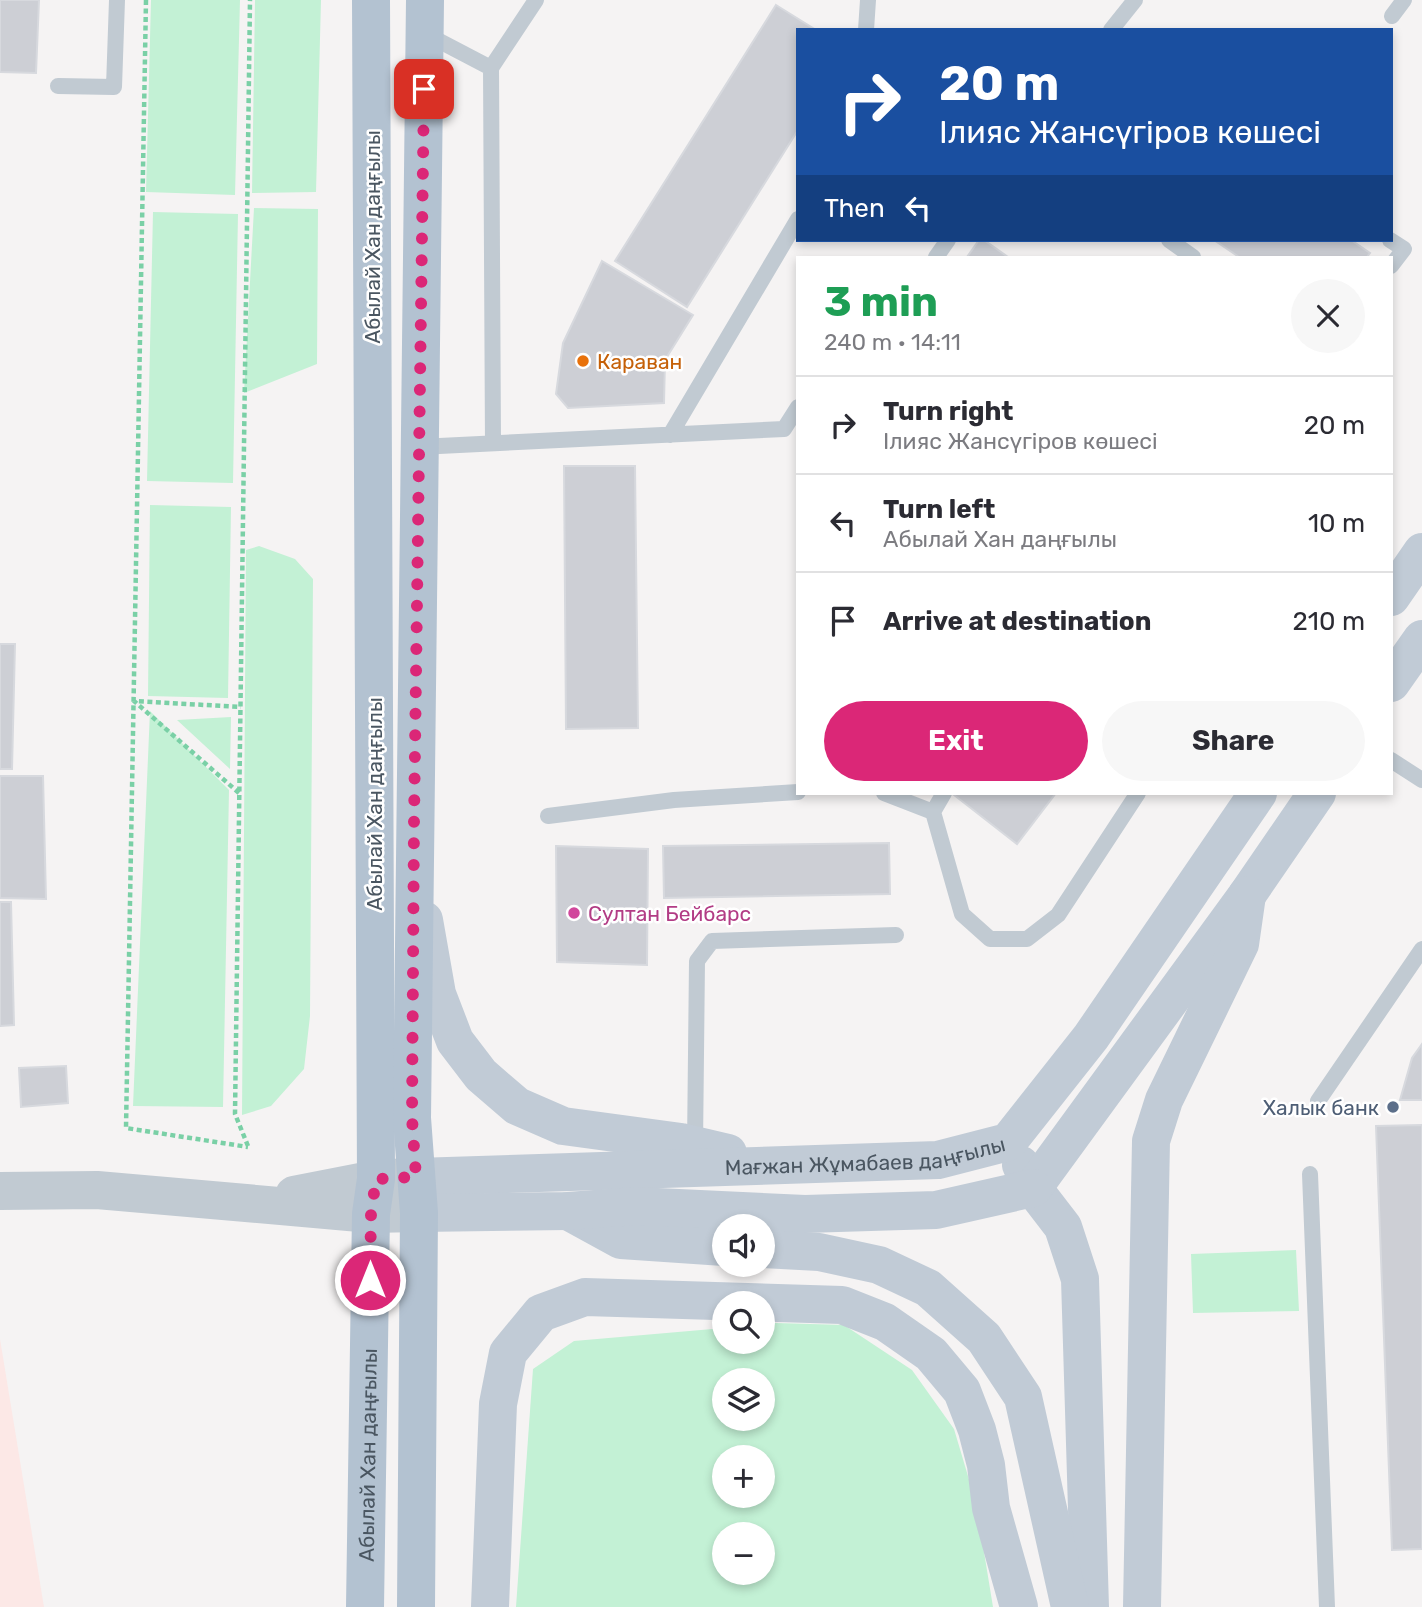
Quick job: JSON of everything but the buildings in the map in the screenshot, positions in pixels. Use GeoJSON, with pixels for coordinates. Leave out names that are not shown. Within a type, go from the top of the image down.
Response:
{"type":"FeatureCollection","features":[{"type":"Feature","properties":{"kind":"main road","name":"Абылай Хан даңғылы"},"geometry":{"type":"LineString","coordinates":[[365,1607],[373,1196],[371,0]]}},
{"type":"Feature","properties":{"kind":"main road","name":"Абылай Хан даңғылы"},"geometry":{"type":"LineString","coordinates":[[416,1607],[417,1195],[412,1118],[425,17]]}},
{"type":"Feature","properties":{"kind":"main road"},"geometry":{"type":"LineString","coordinates":[[1393,594],[1422,552]]}},
{"type":"Feature","properties":{"kind":"main road"},"geometry":{"type":"LineString","coordinates":[[1393,680],[1422,639]]}},
{"type":"Feature","properties":{"kind":"main road"},"geometry":{"type":"LineString","coordinates":[[417,1195],[568,1211],[636,1206],[805,1213],[936,1210],[1033,1188],[1247,895],[1316,795]]}},
{"type":"Feature","properties":{"kind":"main road"},"geometry":{"type":"LineString","coordinates":[[415,796],[423,914],[437,994],[455,1041],[481,1074],[517,1106],[563,1126],[695,1146],[778,1165]]}},
{"type":"Feature","properties":{"kind":"main road","name":"Мағжан Жұмабаев даңғылы"},"geometry":{"type":"LineString","coordinates":[[417,1195],[778,1165],[938,1160],[1008,1142],[1091,1037],[1248,796]]}},
{"type":"Feature","properties":{"kind":"main road"},"geometry":{"type":"LineString","coordinates":[[1142,1607],[1151,1141],[1164,1100],[1240,944],[1247,895]]}},
{"type":"Feature","properties":{"kind":"main road"},"geometry":{"type":"LineString","coordinates":[[1008,1142],[1033,1188],[1063,1227],[1080,1279],[1090,1607]]}},
{"type":"Feature","properties":{"kind":"main road"},"geometry":{"type":"LineString","coordinates":[[568,1211],[621,1240],[712,1246]]}},
{"type":"Feature","properties":{"kind":"main road"},"geometry":{"type":"LineString","coordinates":[[775,1250],[819,1252],[879,1265],[928,1288],[984,1338],[1023,1397],[1070,1607]]}},
{"type":"Feature","properties":{"kind":"main road"},"geometry":{"type":"LineString","coordinates":[[490,1607],[498,1404],[508,1353],[541,1313],[585,1297],[842,1306],[885,1322],[931,1354],[962,1391],[977,1430],[986,1465],[991,1508],[1019,1607]]}},
{"type":"Feature","properties":{"kind":"main road"},"geometry":{"type":"LineString","coordinates":[[1090,1551],[1111,1607]]}},
{"type":"Feature","properties":{"kind":"street"},"geometry":{"type":"LineString","coordinates":[[0,1191],[97,1190],[253,1203],[417,1195]]}},
{"type":"Feature","properties":{"kind":"lane"},"geometry":{"type":"LineString","coordinates":[[58,86],[114,87],[117,0]]}},
{"type":"Feature","properties":{"kind":"lane"},"geometry":{"type":"LineString","coordinates":[[493,443],[491,68],[537,0]]}},
{"type":"Feature","properties":{"kind":"lane"},"geometry":{"type":"LineString","coordinates":[[866,28],[868,0]]}},
{"type":"Feature","properties":{"kind":"lane"},"geometry":{"type":"LineString","coordinates":[[1113,28],[1135,0]]}},
{"type":"Feature","properties":{"kind":"lane"},"geometry":{"type":"LineString","coordinates":[[1392,16],[1404,0]]}},
{"type":"Feature","properties":{"kind":"lane"},"geometry":{"type":"LineString","coordinates":[[425,17],[491,68]]}},
{"type":"Feature","properties":{"kind":"lane"},"geometry":{"type":"LineString","coordinates":[[670,435],[796,222]]}},
{"type":"Feature","properties":{"kind":"lane"},"geometry":{"type":"LineString","coordinates":[[1172,242],[1192,256]]}},
{"type":"Feature","properties":{"kind":"lane"},"geometry":{"type":"LineString","coordinates":[[1393,242],[1404,249],[1393,263]]}},
{"type":"Feature","properties":{"kind":"lane"},"geometry":{"type":"LineString","coordinates":[[419,447],[784,429],[796,410]]}},
{"type":"Feature","properties":{"kind":"lane"},"geometry":{"type":"LineString","coordinates":[[1393,761],[1422,780]]}},
{"type":"Feature","properties":{"kind":"lane"},"geometry":{"type":"LineString","coordinates":[[548,816],[674,800],[796,792]]}},
{"type":"Feature","properties":{"kind":"lane"},"geometry":{"type":"LineString","coordinates":[[889,795],[933,812]]}},
{"type":"Feature","properties":{"kind":"lane"},"geometry":{"type":"LineString","coordinates":[[943,795],[933,812],[962,914],[990,939],[1027,939],[1058,915],[1137,795]]}},
{"type":"Feature","properties":{"kind":"lane"},"geometry":{"type":"LineString","coordinates":[[695,1146],[697,961],[712,941],[896,934]]}},
{"type":"Feature","properties":{"kind":"lane"},"geometry":{"type":"LineString","coordinates":[[1318,1101],[1422,949]]}},
{"type":"Feature","properties":{"kind":"lane"},"geometry":{"type":"LineString","coordinates":[[1310,1174],[1327,1607]]}},
{"type":"Feature","properties":{"kind":"path"},"geometry":{"type":"LineString","coordinates":[[146,0],[126,1128],[248,1147],[235,1114],[250,0]]}},
{"type":"Feature","properties":{"kind":"path"},"geometry":{"type":"LineString","coordinates":[[134,701],[240,707]]}},
{"type":"Feature","properties":{"kind":"path"},"geometry":{"type":"LineString","coordinates":[[134,701],[239,793]]}},
{"type":"Feature","properties":{"kind":"shaded area"},"geometry":{"type":"Polygon","coordinates":[[[0,1339],[44,1607],[0,1607],[0,1339]]]}},
{"type":"Feature","properties":{"kind":"green space"},"geometry":{"type":"Polygon","coordinates":[[[151,0],[240,0],[235,195],[146,192],[151,0]]]}},
{"type":"Feature","properties":{"kind":"green space"},"geometry":{"type":"Polygon","coordinates":[[[255,0],[321,0],[316,192],[252,193],[255,0]]]}},
{"type":"Feature","properties":{"kind":"green space"},"geometry":{"type":"Polygon","coordinates":[[[254,208],[318,209],[317,364],[244,393],[254,208]]]}},
{"type":"Feature","properties":{"kind":"green space"},"geometry":{"type":"Polygon","coordinates":[[[153,212],[238,214],[233,483],[147,481],[153,212]]]}},
{"type":"Feature","properties":{"kind":"green space"},"geometry":{"type":"Polygon","coordinates":[[[150,505],[231,507],[228,698],[148,696],[150,505]]]}},
{"type":"Feature","properties":{"kind":"green space"},"geometry":{"type":"Polygon","coordinates":[[[259,546],[295,559],[313,579],[310,1016],[304,1069],[271,1106],[242,1115],[246,550],[259,546]]]}},
{"type":"Feature","properties":{"kind":"green space"},"geometry":{"type":"Polygon","coordinates":[[[150,711],[229,790],[223,1107],[133,1106],[150,711]]]}},
{"type":"Feature","properties":{"kind":"green space"},"geometry":{"type":"Polygon","coordinates":[[[231,717],[230,769],[177,720],[231,717]]]}},
{"type":"Feature","properties":{"kind":"green space"},"geometry":{"type":"Polygon","coordinates":[[[1296,1250],[1299,1311],[1193,1313],[1191,1254],[1296,1250]]]}},
{"type":"Feature","properties":{"kind":"green space"},"geometry":{"type":"Polygon","coordinates":[[[775,1323],[844,1325],[912,1370],[954,1429],[976,1503],[993,1607],[516,1607],[533,1369],[574,1341],[712,1329],[712,1354],[775,1354],[775,1323]]]}},
{"type":"Feature","properties":{"kind":"place","name":"Караван"},"geometry":{"type":"Point","coordinates":[583,361]}},
{"type":"Feature","properties":{"kind":"place","name":"Султан Бейбарс"},"geometry":{"type":"Point","coordinates":[574,913]}},
{"type":"Feature","properties":{"kind":"place","name":"Халык банк"},"geometry":{"type":"Point","coordinates":[1393,1107]}},
{"type":"Feature","properties":{"kind":"route"},"geometry":{"type":"LineString","coordinates":[[370,1280],[371,1214],[376,1179],[416,1177],[412,1118],[414,822],[424,89]]}}]}
